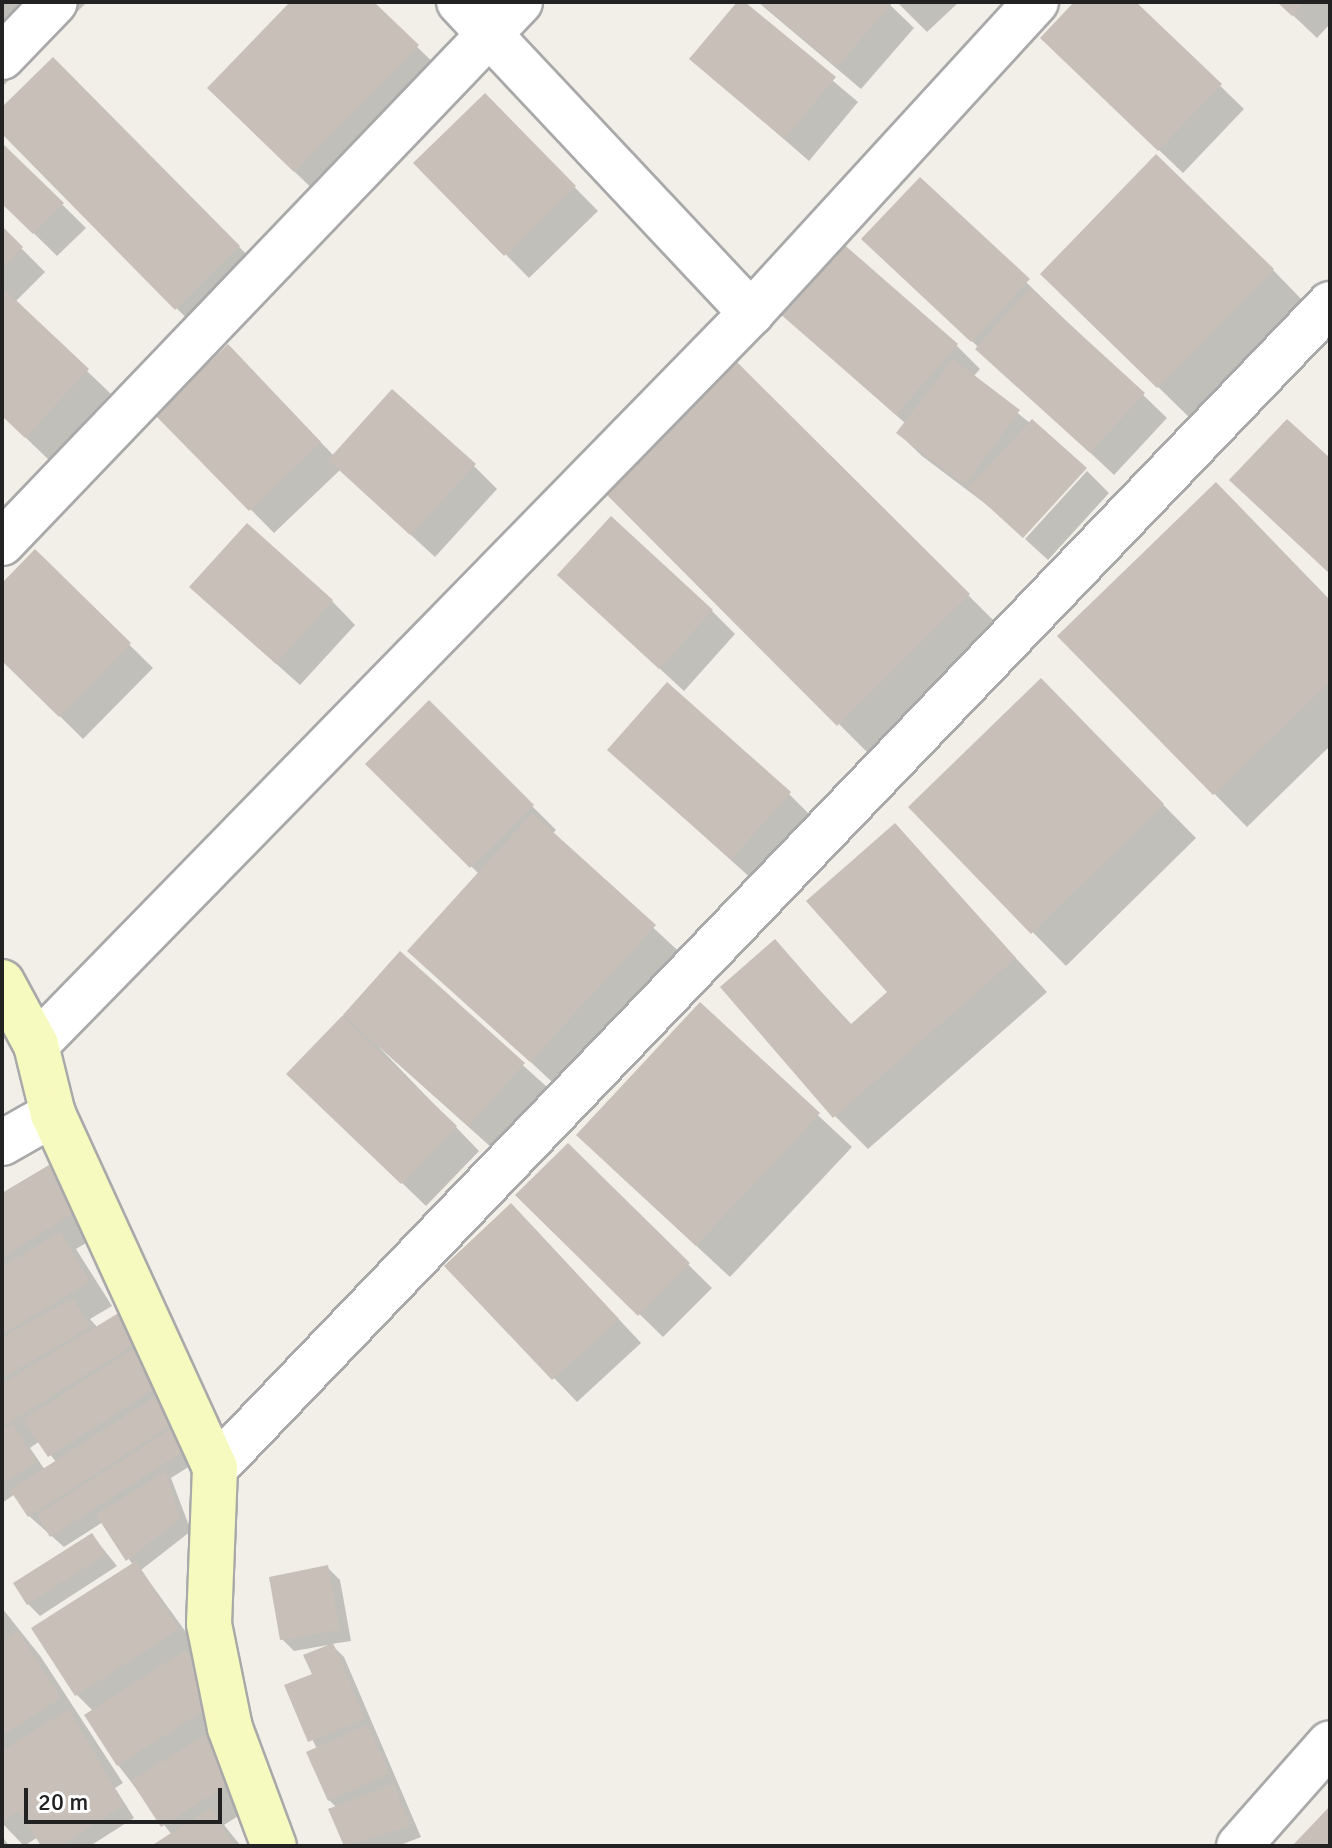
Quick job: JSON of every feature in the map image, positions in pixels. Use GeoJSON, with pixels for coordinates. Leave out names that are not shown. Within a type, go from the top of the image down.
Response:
{"type":"FeatureCollection","features":[{"type":"Feature","properties":{"kind":"street"},"geometry":{"type":"LineString","coordinates":[[2,57],[55,2]]}},
{"type":"Feature","properties":{"kind":"street"},"geometry":{"type":"LineString","coordinates":[[459,2],[505,17],[751,313]]}},
{"type":"Feature","properties":{"kind":"street"},"geometry":{"type":"LineString","coordinates":[[36,1045],[751,313],[1036,2]]}},
{"type":"Feature","properties":{"kind":"street"},"geometry":{"type":"LineString","coordinates":[[2,543],[505,17]]}},
{"type":"Feature","properties":{"kind":"street"},"geometry":{"type":"LineString","coordinates":[[215,1468],[1330,304]]}},
{"type":"Feature","properties":{"kind":"street"},"geometry":{"type":"LineString","coordinates":[[2,982],[36,1045],[53,1114],[215,1468],[209,1624],[230,1728],[274,1846]]}},
{"type":"Feature","properties":{"kind":"street"},"geometry":{"type":"LineString","coordinates":[[2,1143],[53,1114]]}},
{"type":"Feature","properties":{"kind":"street"},"geometry":{"type":"LineString","coordinates":[[1239,1846],[1330,1743]]}},
{"type":"Feature","properties":{"kind":"building"},"geometry":{"type":"Polygon","coordinates":[[[290,2],[374,2],[419,45],[294,172],[207,88],[290,2]]]}},
{"type":"Feature","properties":{"kind":"building"},"geometry":{"type":"Polygon","coordinates":[[[737,2],[745,2],[836,77],[784,139],[689,59],[737,2]]]}},
{"type":"Feature","properties":{"kind":"building"},"geometry":{"type":"Polygon","coordinates":[[[760,2],[890,2],[892,3],[837,67],[760,2]]]}},
{"type":"Feature","properties":{"kind":"building"},"geometry":{"type":"Polygon","coordinates":[[[1074,2],[1136,2],[1222,84],[1158,151],[1040,38],[1074,2]]]}},
{"type":"Feature","properties":{"kind":"building"},"geometry":{"type":"Polygon","coordinates":[[[1277,2],[1305,2],[1292,16],[1277,2]]]}},
{"type":"Feature","properties":{"kind":"building"},"geometry":{"type":"Polygon","coordinates":[[[53,57],[240,246],[175,310],[2,134],[2,107],[53,57]]]}},
{"type":"Feature","properties":{"kind":"building"},"geometry":{"type":"Polygon","coordinates":[[[485,93],[576,186],[504,256],[413,163],[485,93]]]}},
{"type":"Feature","properties":{"kind":"building"},"geometry":{"type":"Polygon","coordinates":[[[2,143],[64,203],[33,234],[2,204],[2,143]]]}},
{"type":"Feature","properties":{"kind":"building"},"geometry":{"type":"Polygon","coordinates":[[[1156,154],[1274,269],[1157,388],[1040,274],[1156,154]]]}},
{"type":"Feature","properties":{"kind":"building"},"geometry":{"type":"Polygon","coordinates":[[[920,177],[1030,279],[971,342],[861,239],[920,177]]]}},
{"type":"Feature","properties":{"kind":"building"},"geometry":{"type":"Polygon","coordinates":[[[2,226],[23,247],[2,269],[2,226]]]}},
{"type":"Feature","properties":{"kind":"building"},"geometry":{"type":"Polygon","coordinates":[[[840,241],[958,344],[896,415],[778,312],[840,241]]]}},
{"type":"Feature","properties":{"kind":"building"},"geometry":{"type":"Polygon","coordinates":[[[2,287],[89,369],[25,438],[2,416],[2,287]]]}},
{"type":"Feature","properties":{"kind":"building"},"geometry":{"type":"Polygon","coordinates":[[[1030,288],[1145,393],[1090,453],[975,349],[1030,288]]]}},
{"type":"Feature","properties":{"kind":"building"},"geometry":{"type":"Polygon","coordinates":[[[228,344],[321,442],[249,511],[155,415],[228,344]]]}},
{"type":"Feature","properties":{"kind":"building"},"geometry":{"type":"Polygon","coordinates":[[[953,359],[1020,410],[965,485],[896,433],[953,359]]]}},
{"type":"Feature","properties":{"kind":"building"},"geometry":{"type":"Polygon","coordinates":[[[737,362],[970,594],[837,726],[605,493],[737,362]]]}},
{"type":"Feature","properties":{"kind":"building"},"geometry":{"type":"Polygon","coordinates":[[[392,389],[476,464],[410,535],[328,460],[392,389]]]}},
{"type":"Feature","properties":{"kind":"building"},"geometry":{"type":"Polygon","coordinates":[[[1032,419],[1087,468],[1023,538],[968,488],[1032,419]]]}},
{"type":"Feature","properties":{"kind":"building"},"geometry":{"type":"Polygon","coordinates":[[[1287,419],[1330,458],[1330,574],[1229,480],[1287,419]]]}},
{"type":"Feature","properties":{"kind":"building"},"geometry":{"type":"Polygon","coordinates":[[[1216,482],[1330,600],[1330,682],[1213,795],[1057,636],[1216,482]]]}},
{"type":"Feature","properties":{"kind":"building"},"geometry":{"type":"Polygon","coordinates":[[[611,516],[713,610],[659,669],[557,575],[611,516]]]}},
{"type":"Feature","properties":{"kind":"building"},"geometry":{"type":"Polygon","coordinates":[[[247,523],[333,600],[276,664],[189,587],[247,523]]]}},
{"type":"Feature","properties":{"kind":"building"},"geometry":{"type":"Polygon","coordinates":[[[35,549],[131,643],[59,717],[2,661],[2,583],[35,549]]]}},
{"type":"Feature","properties":{"kind":"building"},"geometry":{"type":"Polygon","coordinates":[[[1041,678],[1164,804],[1031,934],[908,807],[1041,678]]]}},
{"type":"Feature","properties":{"kind":"building"},"geometry":{"type":"Polygon","coordinates":[[[667,682],[791,792],[731,860],[607,750],[667,682]]]}},
{"type":"Feature","properties":{"kind":"building"},"geometry":{"type":"Polygon","coordinates":[[[429,700],[534,805],[470,868],[365,764],[429,700]]]}},
{"type":"Feature","properties":{"kind":"building"},"geometry":{"type":"Polygon","coordinates":[[[532,813],[656,925],[530,1062],[407,951],[532,813]]]}},
{"type":"Feature","properties":{"kind":"building"},"geometry":{"type":"Polygon","coordinates":[[[895,823],[1016,958],[833,1118],[720,987],[775,939],[850,1025],[887,992],[806,901],[895,823]]]}},
{"type":"Feature","properties":{"kind":"building"},"geometry":{"type":"Polygon","coordinates":[[[400,951],[525,1063],[468,1126],[343,1015],[400,951]]]}},
{"type":"Feature","properties":{"kind":"building"},"geometry":{"type":"Polygon","coordinates":[[[700,1002],[820,1113],[696,1246],[576,1135],[700,1002]]]}},
{"type":"Feature","properties":{"kind":"building"},"geometry":{"type":"Polygon","coordinates":[[[342,1016],[457,1126],[401,1184],[286,1074],[342,1016]]]}},
{"type":"Feature","properties":{"kind":"building"},"geometry":{"type":"Polygon","coordinates":[[[568,1143],[690,1263],[638,1316],[515,1195],[568,1143]]]}},
{"type":"Feature","properties":{"kind":"building"},"geometry":{"type":"Polygon","coordinates":[[[49,1165],[77,1211],[2,1257],[2,1193],[49,1165]]]}},
{"type":"Feature","properties":{"kind":"building"},"geometry":{"type":"Polygon","coordinates":[[[511,1203],[619,1319],[552,1380],[444,1266],[511,1203]]]}},
{"type":"Feature","properties":{"kind":"building"},"geometry":{"type":"Polygon","coordinates":[[[61,1232],[90,1282],[2,1334],[2,1267],[61,1232]]]}},
{"type":"Feature","properties":{"kind":"building"},"geometry":{"type":"Polygon","coordinates":[[[73,1298],[90,1327],[2,1378],[2,1338],[73,1298]]]}},
{"type":"Feature","properties":{"kind":"building"},"geometry":{"type":"Polygon","coordinates":[[[130,1306],[143,1339],[2,1427],[2,1384],[130,1306]]]}},
{"type":"Feature","properties":{"kind":"building"},"geometry":{"type":"Polygon","coordinates":[[[133,1349],[157,1387],[48,1457],[23,1420],[133,1349]]]}},
{"type":"Feature","properties":{"kind":"building"},"geometry":{"type":"Polygon","coordinates":[[[161,1393],[179,1420],[28,1517],[10,1490],[161,1393]]]}},
{"type":"Feature","properties":{"kind":"building"},"geometry":{"type":"Polygon","coordinates":[[[12,1423],[37,1462],[2,1484],[2,1430],[12,1423]]]}},
{"type":"Feature","properties":{"kind":"building"},"geometry":{"type":"Polygon","coordinates":[[[177,1425],[190,1447],[50,1537],[37,1515],[177,1425]]]}},
{"type":"Feature","properties":{"kind":"building"},"geometry":{"type":"Polygon","coordinates":[[[166,1471],[180,1519],[126,1561],[96,1515],[166,1471]]]}},
{"type":"Feature","properties":{"kind":"building"},"geometry":{"type":"Polygon","coordinates":[[[92,1533],[106,1554],[27,1605],[13,1583],[92,1533]]]}},
{"type":"Feature","properties":{"kind":"building"},"geometry":{"type":"Polygon","coordinates":[[[136,1561],[179,1629],[75,1696],[31,1628],[136,1561]]]}},
{"type":"Feature","properties":{"kind":"building"},"geometry":{"type":"Polygon","coordinates":[[[328,1565],[340,1630],[280,1640],[269,1577],[328,1565]]]}},
{"type":"Feature","properties":{"kind":"building"},"geometry":{"type":"Polygon","coordinates":[[[18,1631],[61,1698],[2,1736],[2,1642],[18,1631]]]}},
{"type":"Feature","properties":{"kind":"building"},"geometry":{"type":"Polygon","coordinates":[[[333,1643],[365,1719],[308,1742],[284,1685],[312,1674],[303,1655],[333,1643]]]}},
{"type":"Feature","properties":{"kind":"building"},"geometry":{"type":"Polygon","coordinates":[[[186,1650],[218,1701],[117,1766],[84,1715],[186,1650]]]}},
{"type":"Feature","properties":{"kind":"building"},"geometry":{"type":"Polygon","coordinates":[[[69,1709],[124,1805],[60,1846],[41,1846],[19,1811],[2,1822],[2,1751],[69,1709]]]}},
{"type":"Feature","properties":{"kind":"building"},"geometry":{"type":"Polygon","coordinates":[[[367,1725],[390,1773],[328,1801],[306,1752],[367,1725]]]}},
{"type":"Feature","properties":{"kind":"building"},"geometry":{"type":"Polygon","coordinates":[[[212,1730],[241,1776],[161,1827],[131,1781],[212,1730]]]}},
{"type":"Feature","properties":{"kind":"building"},"geometry":{"type":"Polygon","coordinates":[[[394,1784],[410,1826],[344,1846],[328,1809],[394,1784]]]}},
{"type":"Feature","properties":{"kind":"building"},"geometry":{"type":"Polygon","coordinates":[[[1330,1806],[1330,1846],[1292,1846],[1330,1806]]]}},
{"type":"Feature","properties":{"kind":"building"},"geometry":{"type":"Polygon","coordinates":[[[210,1808],[234,1846],[151,1846],[210,1808]]]}}]}
